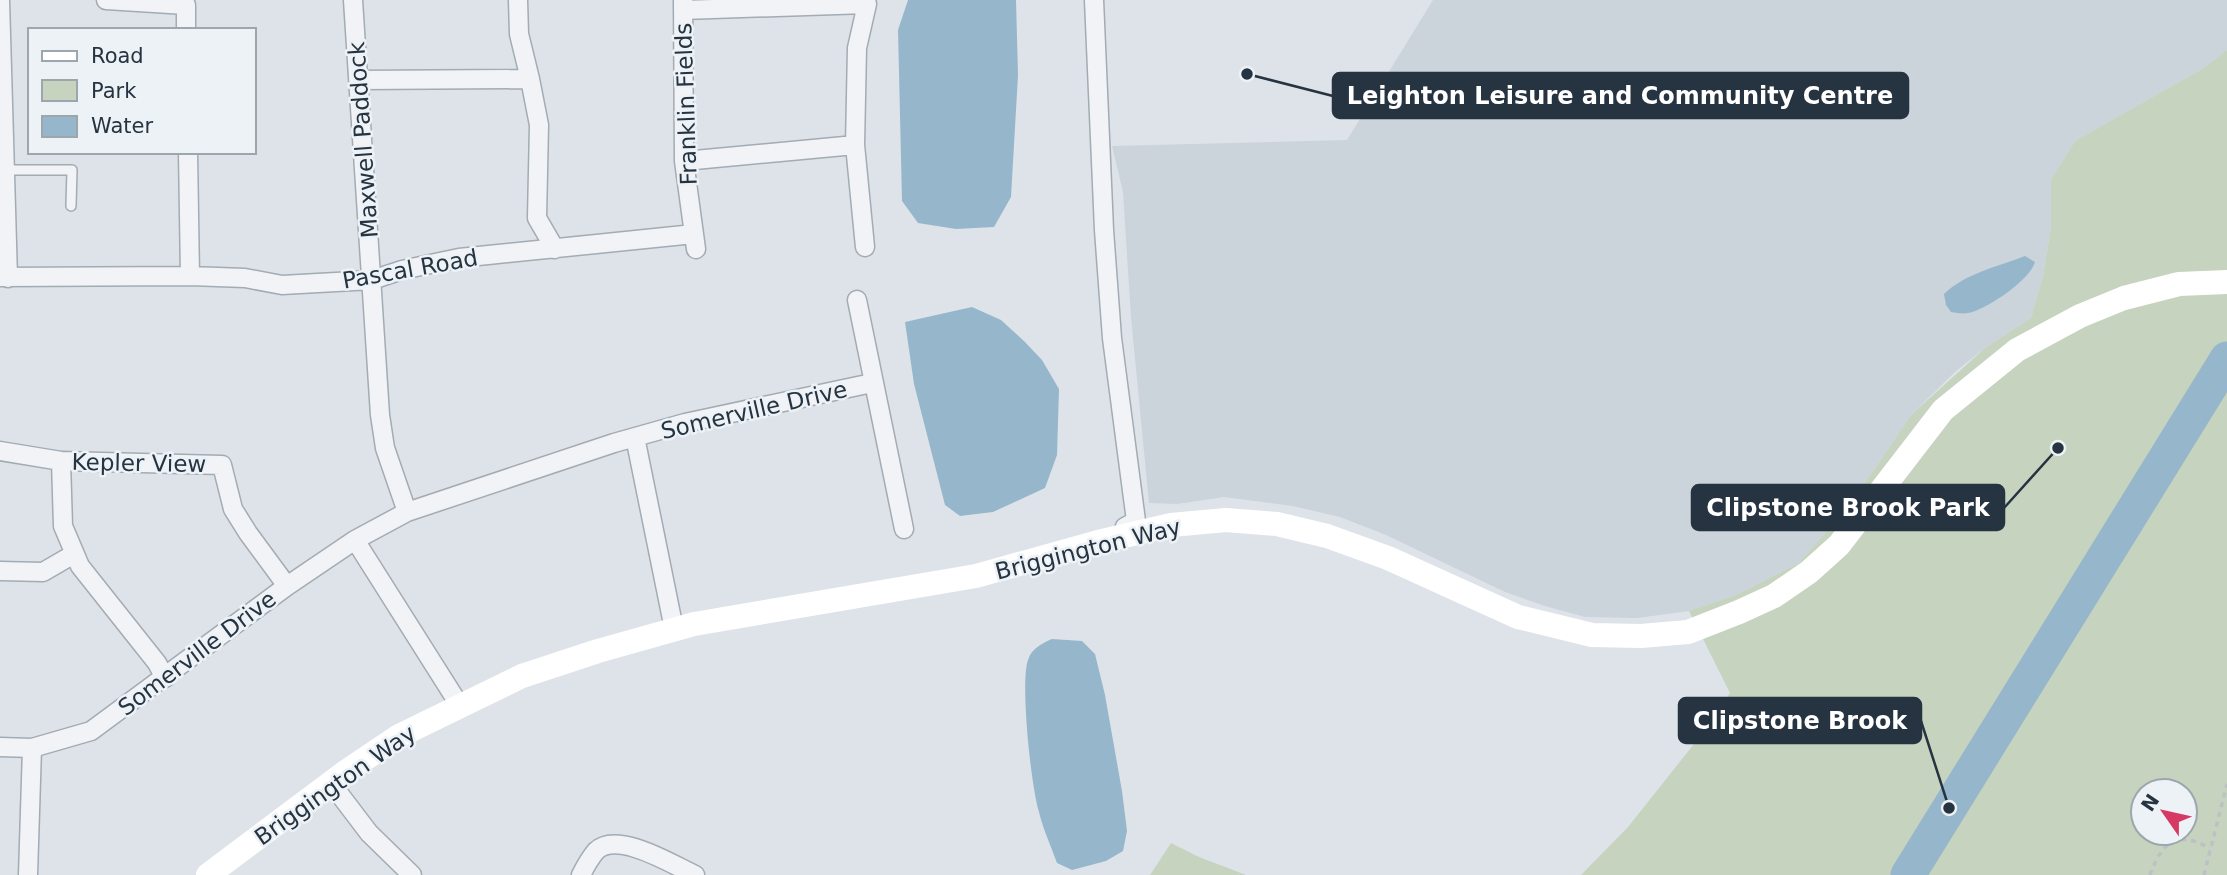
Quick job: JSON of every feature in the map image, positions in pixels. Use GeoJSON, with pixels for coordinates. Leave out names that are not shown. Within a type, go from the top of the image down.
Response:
{"type":"FeatureCollection","features":[{"type":"Feature","properties":{"kind":"street"},"geometry":{"type":"LineString","coordinates":[[0,0],[5,170],[4,277]]}},
{"type":"Feature","properties":{"kind":"street"},"geometry":{"type":"LineString","coordinates":[[106,0],[186,2],[186,28]]}},
{"type":"Feature","properties":{"kind":"street","name":"Maxwell Paddock"},"geometry":{"type":"LineString","coordinates":[[353,0],[380,415],[385,448],[407,512]]}},
{"type":"Feature","properties":{"kind":"street"},"geometry":{"type":"LineString","coordinates":[[518,0],[519,34],[539,125],[537,218],[555,249]]}},
{"type":"Feature","properties":{"kind":"street"},"geometry":{"type":"LineString","coordinates":[[1094,0],[1104,230],[1112,338],[1136,521],[1125,527],[1126,536]]}},
{"type":"Feature","properties":{"kind":"street"},"geometry":{"type":"LineString","coordinates":[[683,5],[867,2],[857,48],[855,145],[865,247]]}},
{"type":"Feature","properties":{"kind":"street","name":"Franklin Fields"},"geometry":{"type":"LineString","coordinates":[[683,5],[684,161],[695,242]]}},
{"type":"Feature","properties":{"kind":"street"},"geometry":{"type":"LineString","coordinates":[[359,80],[530,79]]}},
{"type":"Feature","properties":{"kind":"street"},"geometry":{"type":"LineString","coordinates":[[684,161],[855,145]]}},
{"type":"Feature","properties":{"kind":"street"},"geometry":{"type":"LineString","coordinates":[[188,154],[190,276]]}},
{"type":"Feature","properties":{"kind":"street","name":"Pascal Road"},"geometry":{"type":"LineString","coordinates":[[4,277],[190,276],[245,278],[282,285],[372,280],[402,270],[459,258],[555,249],[695,242]]}},
{"type":"Feature","properties":{"kind":"street","name":"Briggington Way"},"geometry":{"type":"LineString","coordinates":[[208,875],[399,736],[522,676],[674,629],[976,576],[1171,525],[1226,520],[1277,524],[1327,536],[1376,554],[1518,617],[1548,625],[1592,635],[1641,636],[1688,632],[1774,596],[1809,572],[1839,545],[1943,410],[2017,350],[2080,316],[2124,298],[2179,284],[2223,282]]}},
{"type":"Feature","properties":{"kind":"street","name":"Somerville Drive"},"geometry":{"type":"LineString","coordinates":[[857,300],[904,529]]}},
{"type":"Feature","properties":{"kind":"street","name":"Somerville Drive"},"geometry":{"type":"LineString","coordinates":[[0,747],[32,748],[91,731],[287,586],[355,540],[407,512],[685,423],[872,383]]}},
{"type":"Feature","properties":{"kind":"street","name":"Somerville Drive"},"geometry":{"type":"LineString","coordinates":[[635,437],[674,629]]}},
{"type":"Feature","properties":{"kind":"street","name":"Kepler View"},"geometry":{"type":"LineString","coordinates":[[0,451],[61,461],[222,465],[233,509],[247,533],[287,586]]}},
{"type":"Feature","properties":{"kind":"street"},"geometry":{"type":"LineString","coordinates":[[61,461],[62,526],[74,554],[80,566],[158,663],[165,678]]}},
{"type":"Feature","properties":{"kind":"street"},"geometry":{"type":"LineString","coordinates":[[355,540],[460,706]]}},
{"type":"Feature","properties":{"kind":"street"},"geometry":{"type":"LineString","coordinates":[[0,570],[43,572],[74,554]]}},
{"type":"Feature","properties":{"kind":"street"},"geometry":{"type":"LineString","coordinates":[[28,875],[32,748]]}},
{"type":"Feature","properties":{"kind":"street"},"geometry":{"type":"LineString","coordinates":[[331,783],[402,872]]}},
{"type":"Feature","properties":{"kind":"street"},"geometry":{"type":"LineString","coordinates":[[581,875],[598,849],[611,844],[628,845],[695,875]]}},
{"type":"Feature","properties":{"kind":"lane"},"geometry":{"type":"LineString","coordinates":[[5,170],[72,170],[71,206]]}},
{"type":"Feature","properties":{"kind":"path"},"geometry":{"type":"LineString","coordinates":[[2204,875],[2227,784]]}},
{"type":"Feature","properties":{"kind":"path"},"geometry":{"type":"LineString","coordinates":[[2150,875],[2161,851],[2172,841],[2179,838],[2210,848]]}},
{"type":"Feature","properties":{"kind":"shaded area"},"geometry":{"type":"Polygon","coordinates":[[[1433,0],[2227,0],[2227,50],[2202,69],[2075,141],[2051,180],[2051,228],[2043,276],[2031,318],[1985,348],[1955,372],[1911,415],[1867,480],[1799,563],[1736,595],[1689,611],[1637,618],[1585,617],[1505,592],[1386,535],[1340,517],[1293,506],[1224,497],[1177,504],[1149,503],[1131,317],[1123,192],[1112,146],[1347,140],[1433,0]]]}},
{"type":"Feature","properties":{"kind":"green space"},"geometry":{"type":"Polygon","coordinates":[[[2227,50],[2227,875],[1581,875],[1628,827],[1698,739],[1730,693],[1689,611],[1736,595],[1799,563],[1867,480],[1911,415],[1985,348],[2031,318],[2043,276],[2051,228],[2051,180],[2075,141],[2202,69],[2227,50]]]}},
{"type":"Feature","properties":{"kind":"green space"},"geometry":{"type":"Polygon","coordinates":[[[1171,843],[1199,857],[1246,875],[1150,875],[1171,843]]]}},
{"type":"Feature","properties":{"kind":"water"},"geometry":{"type":"Polygon","coordinates":[[[908,0],[1016,0],[1018,75],[1011,197],[994,227],[956,229],[918,223],[902,201],[898,30],[908,0]]]}},
{"type":"Feature","properties":{"kind":"water"},"geometry":{"type":"Polygon","coordinates":[[[2025,256],[2035,262],[2031,269],[1996,300],[1976,311],[1966,313],[1951,312],[1946,305],[1944,294],[1962,281],[2025,256]]]}},
{"type":"Feature","properties":{"kind":"water"},"geometry":{"type":"Polygon","coordinates":[[[972,307],[1001,320],[1024,341],[1042,360],[1059,389],[1057,455],[1045,488],[993,512],[960,516],[945,505],[914,384],[905,322],[972,307]]]}},
{"type":"Feature","properties":{"kind":"water"},"geometry":{"type":"Polygon","coordinates":[[[1052,639],[1082,641],[1095,654],[1105,695],[1127,831],[1123,851],[1106,861],[1072,870],[1057,863],[1043,825],[1033,781],[1028,735],[1025,690],[1028,660],[1034,649],[1052,639]]]}},
{"type":"Feature","properties":{"kind":"waterway"},"geometry":{"type":"LineString","coordinates":[[1908,875],[2227,359]]}},
{"type":"Feature","properties":{"kind":"place","name":"Leighton Leisure and Community Centre"},"geometry":{"type":"Point","coordinates":[1247,74]}},
{"type":"Feature","properties":{"kind":"place","name":"Clipstone Brook Park"},"geometry":{"type":"Point","coordinates":[2058,448]}},
{"type":"Feature","properties":{"kind":"place","name":"Clipstone Brook"},"geometry":{"type":"Point","coordinates":[1949,808]}}]}
